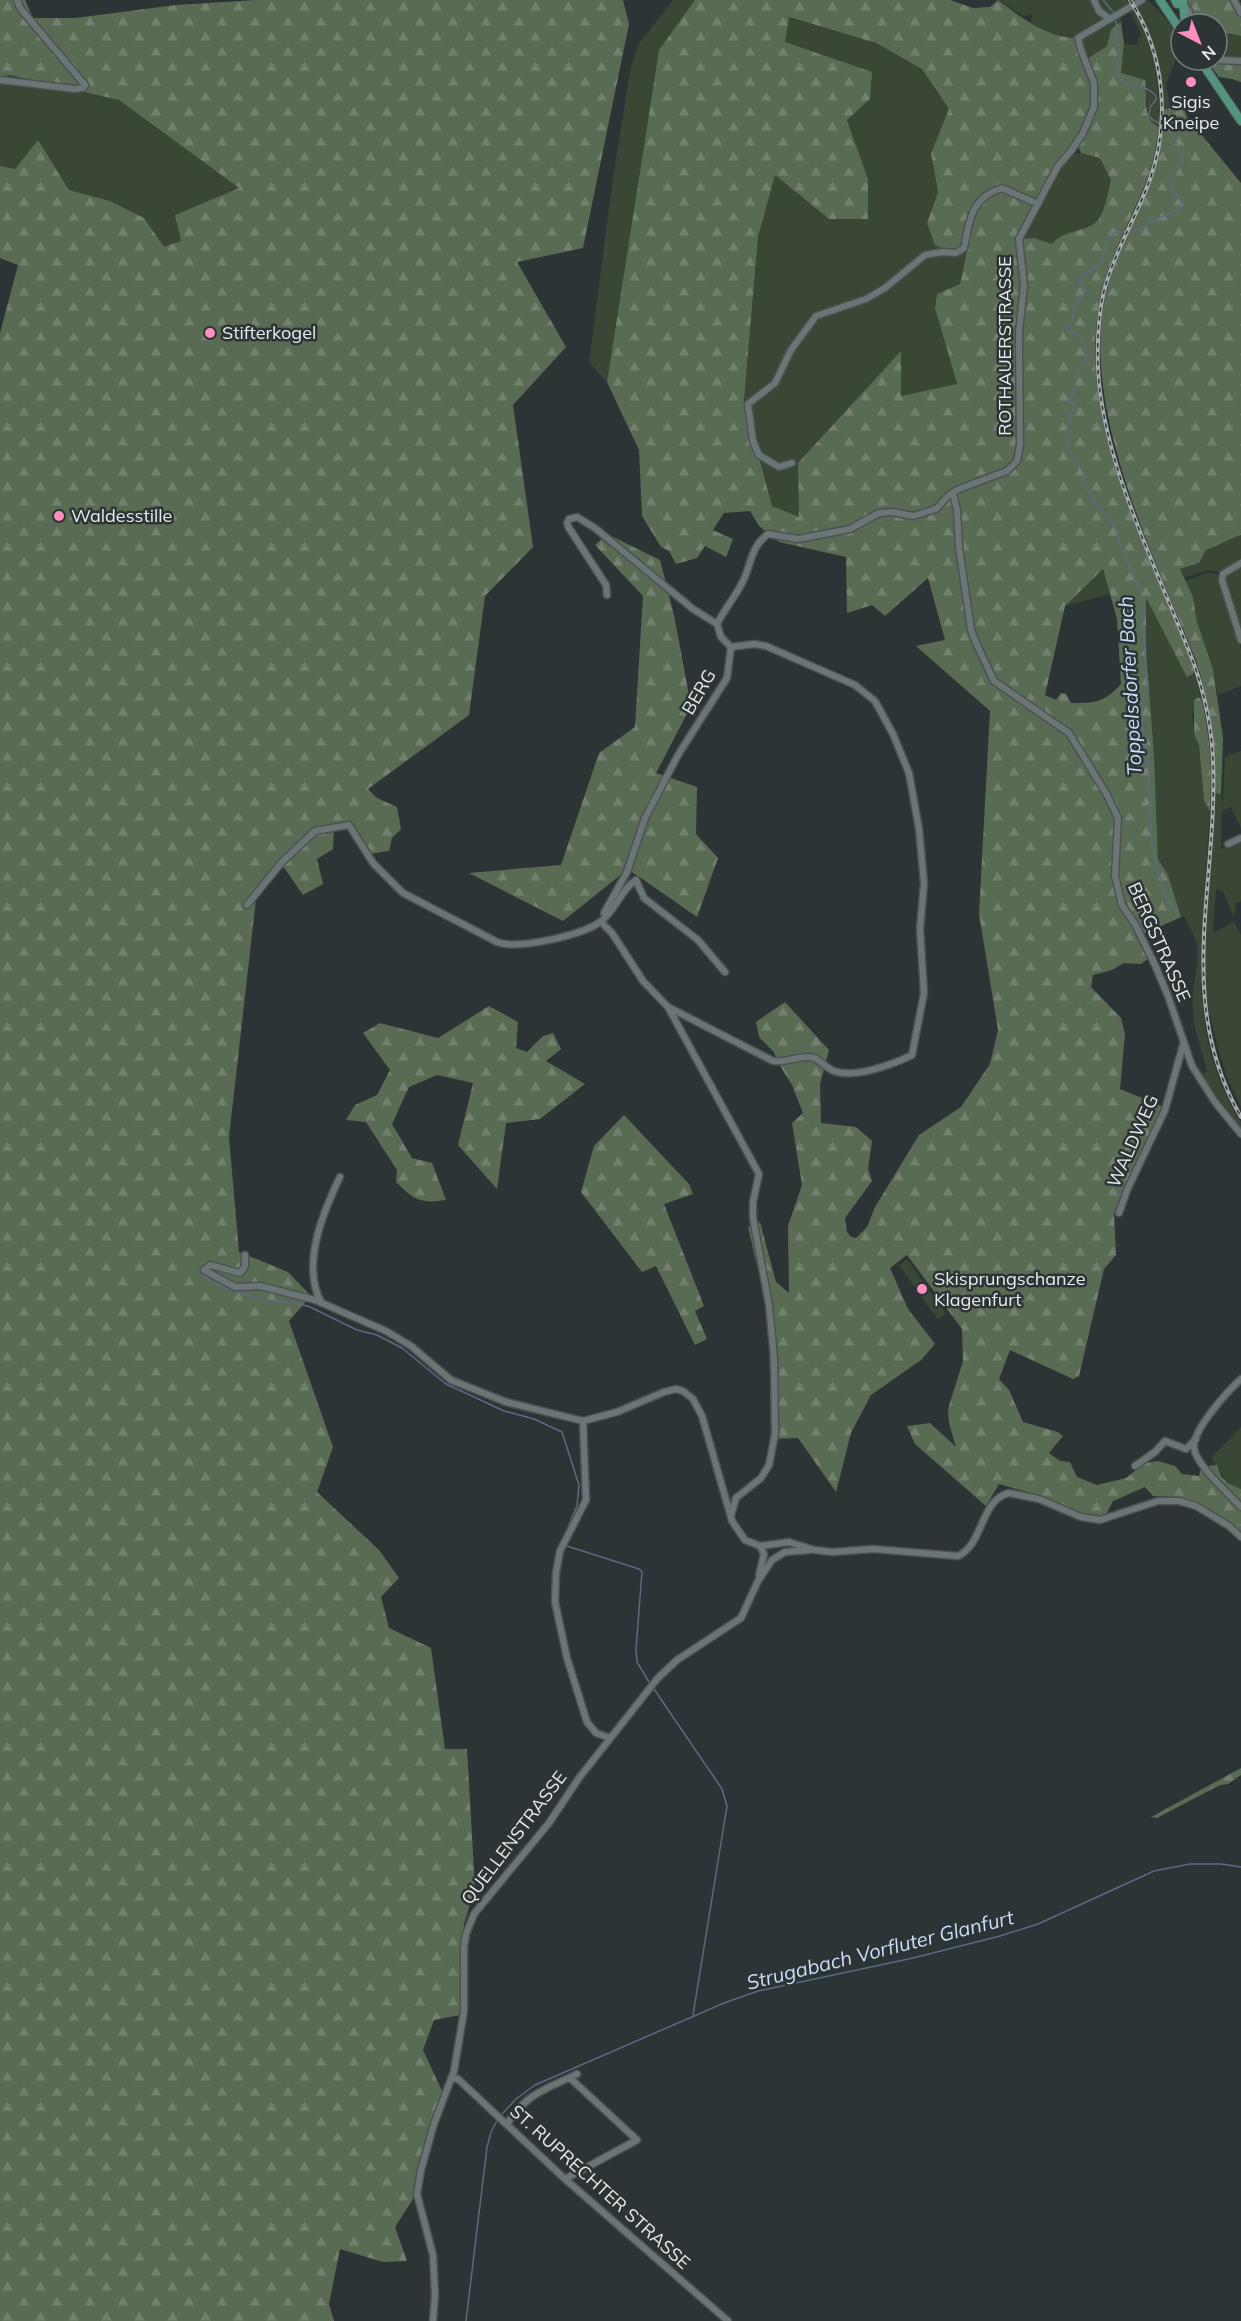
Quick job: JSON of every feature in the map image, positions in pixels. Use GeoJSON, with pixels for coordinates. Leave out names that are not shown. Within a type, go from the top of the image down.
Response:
{"type":"FeatureCollection","features":[{"type":"Feature","properties":{"kind":"main road"},"geometry":{"type":"LineString","coordinates":[[1160,0],[1169,13]]}},
{"type":"Feature","properties":{"kind":"main road"},"geometry":{"type":"LineString","coordinates":[[1208,72],[1241,121]]}},
{"type":"Feature","properties":{"kind":"street"},"geometry":{"type":"LineString","coordinates":[[0,80],[75,89],[83,88],[84,85],[20,8],[17,0]]}},
{"type":"Feature","properties":{"kind":"street"},"geometry":{"type":"LineString","coordinates":[[1094,0],[1099,11],[1110,19],[1142,0]]}},
{"type":"Feature","properties":{"kind":"street"},"geometry":{"type":"LineString","coordinates":[[1234,0],[1241,13]]}},
{"type":"Feature","properties":{"kind":"street","name":"ROTHAUERSTRASSE"},"geometry":{"type":"LineString","coordinates":[[953,494],[978,481],[1007,471],[1017,461],[1020,445],[1019,332],[1024,285],[1019,239],[1058,166],[1071,152],[1083,133],[1094,107],[1094,83],[1078,38],[1110,19]]}},
{"type":"Feature","properties":{"kind":"street"},"geometry":{"type":"LineString","coordinates":[[792,463],[779,467],[759,454],[753,441],[748,404],[775,383],[791,350],[816,316],[866,299],[885,288],[925,255],[943,252],[956,253],[964,249],[974,207],[984,196],[994,190],[1002,188],[1038,204]]}},
{"type":"Feature","properties":{"kind":"street"},"geometry":{"type":"LineString","coordinates":[[717,624],[724,609],[744,580],[758,541],[768,534],[798,539],[850,529],[879,513],[893,512],[913,516],[936,509],[953,494]]}},
{"type":"Feature","properties":{"kind":"street","name":"BERGSTRASSE"},"geometry":{"type":"LineString","coordinates":[[953,494],[957,510],[959,547],[971,630],[978,647],[994,681],[1069,733],[1107,795],[1118,818],[1115,876],[1122,905],[1135,924],[1168,996],[1183,1045],[1198,1076],[1241,1134]]}},
{"type":"Feature","properties":{"kind":"street"},"geometry":{"type":"LineString","coordinates":[[608,595],[606,585],[572,535],[567,523],[569,519],[577,517],[595,528],[693,609],[717,624],[721,637],[731,647],[754,644],[766,646],[855,685],[875,701],[893,734],[909,773],[920,830],[924,883],[920,929],[924,993],[912,1055],[885,1066],[847,1073],[834,1071],[815,1058],[773,1061],[668,1007]]}},
{"type":"Feature","properties":{"kind":"street"},"geometry":{"type":"LineString","coordinates":[[1241,563],[1223,574],[1222,580],[1241,640]]}},
{"type":"Feature","properties":{"kind":"street","name":"BERG"},"geometry":{"type":"LineString","coordinates":[[601,922],[627,872],[645,818],[678,755],[728,678],[731,647]]}},
{"type":"Feature","properties":{"kind":"street"},"geometry":{"type":"LineString","coordinates":[[247,905],[282,862],[315,831],[349,825],[373,863],[403,893],[504,945],[537,943],[571,934],[601,922],[636,880],[644,898],[698,940],[725,972]]}},
{"type":"Feature","properties":{"kind":"street"},"geometry":{"type":"LineString","coordinates":[[1228,844],[1241,838]]}},
{"type":"Feature","properties":{"kind":"street"},"geometry":{"type":"LineString","coordinates":[[601,922],[612,933],[643,981],[668,1007],[759,1174],[753,1202],[753,1218],[770,1305],[774,1358],[775,1434],[769,1465],[760,1478],[736,1498],[731,1516]]}},
{"type":"Feature","properties":{"kind":"street","name":"WALDWEG"},"geometry":{"type":"LineString","coordinates":[[1119,1213],[1128,1188],[1165,1110],[1183,1045]]}},
{"type":"Feature","properties":{"kind":"street"},"geometry":{"type":"LineString","coordinates":[[321,1303],[315,1291],[316,1235],[340,1177]]}},
{"type":"Feature","properties":{"kind":"street"},"geometry":{"type":"LineString","coordinates":[[245,1255],[245,1266],[240,1273],[210,1265],[204,1270],[235,1287],[260,1286],[321,1303],[399,1338],[441,1374],[473,1390],[506,1402],[582,1421],[639,1404],[664,1392],[676,1389],[687,1392],[693,1399],[704,1423],[731,1516],[739,1534],[749,1543],[760,1546],[789,1542],[814,1550],[839,1552],[873,1549],[958,1557],[973,1542],[996,1500],[1009,1492],[1039,1500],[1091,1520],[1109,1519],[1158,1501],[1179,1501],[1196,1506],[1229,1526],[1241,1538]]}},
{"type":"Feature","properties":{"kind":"street"},"geometry":{"type":"LineString","coordinates":[[1186,1449],[1196,1439],[1220,1399],[1241,1379]]}},
{"type":"Feature","properties":{"kind":"street"},"geometry":{"type":"LineString","coordinates":[[584,1431],[594,1419]]}},
{"type":"Feature","properties":{"kind":"street"},"geometry":{"type":"LineString","coordinates":[[582,1421],[586,1500],[560,1551],[556,1573],[555,1602],[567,1658],[587,1722],[596,1733],[610,1738]]}},
{"type":"Feature","properties":{"kind":"street"},"geometry":{"type":"LineString","coordinates":[[1196,1439],[1196,1452],[1207,1471],[1241,1507]]}},
{"type":"Feature","properties":{"kind":"street"},"geometry":{"type":"LineString","coordinates":[[1136,1466],[1165,1441],[1196,1452]]}},
{"type":"Feature","properties":{"kind":"street","name":"QUELLENSTRASSE"},"geometry":{"type":"LineString","coordinates":[[758,1581],[764,1554],[760,1546]]}},
{"type":"Feature","properties":{"kind":"street","name":"QUELLENSTRASSE"},"geometry":{"type":"LineString","coordinates":[[433,2321],[435,2295],[433,2255],[417,2194],[434,2124],[454,2072],[464,2011],[464,1947],[466,1934],[474,1914],[549,1823],[579,1778],[657,1679],[678,1660],[741,1618],[769,1563],[779,1555],[792,1551],[814,1550]]}},
{"type":"Feature","properties":{"kind":"street"},"geometry":{"type":"LineString","coordinates":[[506,2123],[527,2099],[574,2076],[637,2140],[565,2179]]}},
{"type":"Feature","properties":{"kind":"street","name":"ST. RUPRECHTER STRASSE"},"geometry":{"type":"LineString","coordinates":[[451,2078],[458,2079],[565,2179],[728,2321]]}},
{"type":"Feature","properties":{"kind":"green space"},"geometry":{"type":"Polygon","coordinates":[[[0,0],[25,0],[33,18],[75,18],[176,5],[257,0],[623,0],[629,24],[583,248],[517,262],[566,347],[513,405],[533,547],[485,596],[469,715],[368,789],[377,798],[397,807],[401,829],[392,838],[389,851],[369,854],[351,824],[334,825],[333,849],[317,859],[323,884],[303,895],[285,869],[277,864],[261,887],[256,899],[229,1137],[239,1252],[288,1272],[311,1296],[289,1321],[333,1447],[317,1492],[379,1550],[399,1578],[381,1597],[389,1628],[431,1648],[445,1749],[467,1749],[475,1888],[464,1924],[460,2015],[434,2020],[423,2050],[442,2091],[413,2199],[395,2227],[407,2261],[383,2262],[340,2249],[329,2304],[334,2321],[0,2321],[0,333],[18,265],[0,258],[0,166],[15,169],[38,140],[69,190],[110,201],[144,218],[164,247],[181,241],[175,215],[239,188],[119,100],[10,75],[0,77],[0,0]]]}},
{"type":"Feature","properties":{"kind":"green space"},"geometry":{"type":"Polygon","coordinates":[[[673,0],[695,0],[659,50],[607,382],[589,362],[614,171],[631,67],[638,45],[673,0]]]}},
{"type":"Feature","properties":{"kind":"green space"},"geometry":{"type":"Polygon","coordinates":[[[695,0],[950,0],[973,8],[990,7],[998,0],[1025,20],[1046,31],[1078,38],[1092,83],[1091,108],[1071,151],[1058,166],[1020,239],[1034,238],[1052,244],[1064,235],[1084,229],[1096,222],[1105,204],[1111,180],[1100,158],[1081,153],[1078,146],[1091,124],[1097,104],[1096,83],[1087,59],[1107,46],[1111,29],[1121,22],[1124,44],[1121,73],[1145,80],[1148,113],[1150,119],[1159,127],[1155,149],[1148,178],[1114,255],[1104,284],[1100,299],[1095,347],[1098,395],[1108,442],[1122,489],[1194,670],[1193,674],[1187,677],[1146,598],[1146,649],[1154,755],[1158,859],[1168,875],[1181,917],[1139,936],[1149,958],[1141,964],[1124,963],[1112,970],[1093,975],[1091,987],[1121,1018],[1125,1034],[1120,1089],[1164,1107],[1114,1213],[1116,1255],[1104,1269],[1079,1376],[1073,1379],[1010,1350],[999,1379],[1009,1390],[1023,1422],[1058,1432],[1063,1436],[1049,1453],[1060,1461],[1070,1462],[1077,1477],[1097,1485],[1126,1478],[1145,1463],[1158,1461],[1175,1466],[1182,1474],[1199,1476],[1201,1467],[1217,1465],[1221,1476],[1228,1483],[1241,1489],[1241,1534],[1232,1525],[1181,1497],[1153,1496],[1145,1487],[1113,1501],[1104,1518],[1084,1516],[1041,1496],[999,1484],[986,1506],[915,1444],[907,1426],[930,1423],[956,1447],[949,1423],[948,1409],[963,1361],[962,1329],[907,1255],[890,1268],[908,1309],[935,1344],[921,1360],[871,1395],[851,1433],[836,1492],[798,1438],[772,1439],[768,1312],[748,1227],[760,1222],[776,1282],[789,1293],[788,1226],[802,1185],[792,1123],[803,1113],[792,1085],[774,1052],[759,1037],[756,1022],[785,1002],[829,1050],[820,1084],[821,1123],[856,1127],[872,1141],[868,1169],[872,1181],[845,1218],[847,1232],[851,1237],[856,1238],[867,1227],[875,1207],[919,1135],[961,1107],[990,1064],[998,1030],[979,914],[990,711],[916,646],[945,640],[928,578],[885,616],[872,605],[847,613],[846,557],[779,542],[759,526],[750,511],[724,513],[713,530],[733,539],[726,557],[705,546],[697,558],[676,564],[669,551],[661,547],[642,516],[639,450],[607,382],[659,50],[695,0]],[[789,17],[785,42],[872,72],[870,99],[847,120],[868,179],[868,219],[829,219],[775,175],[758,237],[744,400],[772,506],[799,517],[798,463],[901,351],[901,396],[957,384],[935,308],[937,294],[960,284],[968,246],[946,250],[935,245],[927,223],[938,192],[931,153],[949,109],[922,69],[876,43],[789,17]],[[1103,569],[1065,606],[1045,695],[1056,700],[1061,693],[1066,694],[1071,703],[1099,701],[1121,684],[1117,619],[1103,569]]]}},
{"type":"Feature","properties":{"kind":"green space"},"geometry":{"type":"Polygon","coordinates":[[[998,0],[1127,0],[1143,29],[1154,61],[1159,127],[1150,119],[1147,100],[1121,73],[1124,44],[1137,45],[1138,38],[1142,36],[1129,8],[1120,13],[1121,22],[1111,29],[1107,46],[1087,59],[1071,38],[1040,28],[1030,22],[1032,16],[1029,14],[1024,17],[998,0]]]}},
{"type":"Feature","properties":{"kind":"green space"},"geometry":{"type":"Polygon","coordinates":[[[1142,0],[1148,0],[1169,23],[1171,72],[1166,84],[1170,107],[1164,109],[1162,81],[1156,55],[1135,5],[1142,0]]]}},
{"type":"Feature","properties":{"kind":"green space"},"geometry":{"type":"Polygon","coordinates":[[[1186,0],[1234,0],[1241,13],[1241,36],[1229,34],[1229,12],[1188,12],[1186,0]]]}},
{"type":"Feature","properties":{"kind":"green space"},"geometry":{"type":"Polygon","coordinates":[[[788,17],[876,43],[922,69],[949,109],[931,153],[938,192],[927,223],[946,250],[968,245],[960,284],[937,294],[935,308],[957,384],[901,396],[901,352],[799,518],[772,506],[744,400],[758,237],[775,175],[829,219],[868,218],[868,179],[847,120],[870,99],[785,42],[788,17]]]}},
{"type":"Feature","properties":{"kind":"green space"},"geometry":{"type":"Polygon","coordinates":[[[1229,34],[1241,36],[1241,61],[1229,60],[1229,34]]]}},
{"type":"Feature","properties":{"kind":"green space"},"geometry":{"type":"Polygon","coordinates":[[[1229,61],[1241,61],[1241,82],[1219,77],[1215,72],[1229,72],[1229,61]]]}},
{"type":"Feature","properties":{"kind":"green space"},"geometry":{"type":"Polygon","coordinates":[[[10,75],[119,100],[240,188],[175,215],[181,241],[164,248],[144,218],[110,201],[69,190],[38,141],[15,169],[0,166],[0,77],[10,75]]]}},
{"type":"Feature","properties":{"kind":"green space"},"geometry":{"type":"Polygon","coordinates":[[[1182,103],[1187,117],[1241,183],[1241,535],[1206,550],[1199,563],[1180,569],[1193,597],[1197,622],[1213,669],[1223,738],[1221,794],[1215,793],[1211,728],[1197,663],[1143,531],[1112,436],[1103,388],[1100,342],[1105,298],[1120,250],[1157,159],[1164,109],[1176,107],[1182,103]]]}},
{"type":"Feature","properties":{"kind":"green space"},"geometry":{"type":"Polygon","coordinates":[[[1071,151],[1074,154],[1081,153],[1100,158],[1111,180],[1100,217],[1096,223],[1064,235],[1053,244],[1034,238],[1019,239],[1058,166],[1071,151]]]}},
{"type":"Feature","properties":{"kind":"green space"},"geometry":{"type":"Polygon","coordinates":[[[607,534],[660,560],[674,615],[691,706],[656,773],[697,787],[696,834],[718,858],[697,917],[628,869],[563,921],[469,873],[561,865],[599,753],[635,727],[643,596],[595,545],[607,534]]]}},
{"type":"Feature","properties":{"kind":"green space"},"geometry":{"type":"Polygon","coordinates":[[[1241,535],[1241,560],[1220,572],[1207,570],[1184,578],[1180,569],[1199,563],[1206,550],[1241,535]]]}},
{"type":"Feature","properties":{"kind":"green space"},"geometry":{"type":"Polygon","coordinates":[[[1241,566],[1241,630],[1225,579],[1229,572],[1241,566]]]}},
{"type":"Feature","properties":{"kind":"green space"},"geometry":{"type":"Polygon","coordinates":[[[1103,569],[1110,594],[1065,606],[1103,569]]]}},
{"type":"Feature","properties":{"kind":"green space"},"geometry":{"type":"Polygon","coordinates":[[[1208,573],[1217,574],[1241,649],[1241,686],[1218,695],[1213,669],[1197,622],[1193,597],[1185,581],[1208,573]]]}},
{"type":"Feature","properties":{"kind":"green space"},"geometry":{"type":"Polygon","coordinates":[[[1145,597],[1187,676],[1193,674],[1194,670],[1201,698],[1197,698],[1192,716],[1194,734],[1199,745],[1204,801],[1210,811],[1203,926],[1203,1003],[1210,1050],[1227,1097],[1241,1122],[1241,1131],[1199,1075],[1207,1072],[1194,1023],[1192,995],[1197,967],[1197,943],[1185,917],[1181,917],[1168,875],[1158,859],[1145,597]]]}},
{"type":"Feature","properties":{"kind":"green space"},"geometry":{"type":"Polygon","coordinates":[[[1201,698],[1209,740],[1210,811],[1204,801],[1199,745],[1194,734],[1194,701],[1201,698]]]}},
{"type":"Feature","properties":{"kind":"green space"},"geometry":{"type":"Polygon","coordinates":[[[1241,751],[1241,828],[1231,807],[1222,811],[1221,851],[1241,840],[1241,901],[1236,903],[1234,918],[1223,891],[1216,889],[1213,933],[1234,922],[1241,935],[1241,1107],[1228,1080],[1218,1049],[1205,994],[1204,967],[1215,793],[1221,794],[1223,803],[1225,757],[1241,751]]]}},
{"type":"Feature","properties":{"kind":"green space"},"geometry":{"type":"Polygon","coordinates":[[[489,1006],[518,1022],[516,1048],[527,1052],[543,1036],[553,1033],[561,1049],[546,1061],[585,1084],[540,1119],[506,1123],[497,1189],[458,1145],[473,1083],[437,1075],[409,1087],[392,1124],[412,1158],[432,1163],[446,1200],[418,1199],[396,1182],[397,1170],[366,1122],[346,1120],[355,1105],[377,1095],[390,1070],[363,1033],[380,1023],[438,1038],[489,1006]]]}},
{"type":"Feature","properties":{"kind":"green space"},"geometry":{"type":"Polygon","coordinates":[[[624,1115],[689,1184],[693,1194],[664,1204],[704,1306],[695,1311],[707,1339],[695,1345],[656,1266],[642,1272],[581,1192],[594,1146],[624,1115]]]}},
{"type":"Feature","properties":{"kind":"green space","name":"Skisprungschanze Klagenfurt"},"geometry":{"type":"Polygon","coordinates":[[[907,1259],[946,1314],[938,1320],[899,1265],[907,1259]]]}},
{"type":"Feature","properties":{"kind":"green space"},"geometry":{"type":"Polygon","coordinates":[[[1241,1427],[1241,1489],[1226,1479],[1211,1458],[1241,1427]]]}},
{"type":"Feature","properties":{"kind":"green space"},"geometry":{"type":"Polygon","coordinates":[[[1241,1768],[1241,1775],[1228,1784],[1220,1785],[1157,1818],[1151,1817],[1241,1768]]]}},
{"type":"Feature","properties":{"kind":"waterway","name":"Toppelsdorfer Bach"},"geometry":{"type":"LineString","coordinates":[[1103,0],[1114,13]]}},
{"type":"Feature","properties":{"kind":"waterway","name":"Toppelsdorfer Bach"},"geometry":{"type":"LineString","coordinates":[[1116,19],[1116,39],[1120,53],[1117,66],[1118,77],[1128,85],[1147,89],[1156,96],[1156,100],[1150,107],[1149,116],[1169,129],[1183,160],[1171,183],[1182,206],[1152,221],[1140,230],[1113,233],[1105,248],[1101,264],[1081,277],[1081,283],[1086,291],[1074,307],[1070,331],[1078,333],[1088,354],[1078,370],[1070,399],[1074,405],[1066,438],[1072,454],[1084,473],[1085,485],[1095,504],[1105,513],[1118,532],[1119,542],[1141,593],[1147,686],[1142,705],[1142,716],[1149,768],[1148,786],[1153,799],[1149,804],[1152,843],[1166,897],[1177,913]]}},
{"type":"Feature","properties":{"kind":"waterway"},"geometry":{"type":"LineString","coordinates":[[204,1277],[226,1288],[257,1298],[308,1306],[357,1330],[377,1335],[402,1348],[446,1384],[504,1411],[534,1419],[562,1432],[579,1485],[577,1506],[561,1543]]}},
{"type":"Feature","properties":{"kind":"waterway"},"geometry":{"type":"LineString","coordinates":[[567,1546],[639,1569],[642,1572],[636,1649],[637,1662],[649,1682]]}},
{"type":"Feature","properties":{"kind":"waterway"},"geometry":{"type":"LineString","coordinates":[[654,1689],[722,1789],[727,1806],[693,2015]]}},
{"type":"Feature","properties":{"kind":"waterway","name":"Strugabach Vorfluter Glanfurt"},"geometry":{"type":"LineString","coordinates":[[501,2115],[516,2099],[535,2085],[724,2003],[758,1991],[913,1958],[1000,1936],[1038,1924],[1154,1871],[1190,1864],[1221,1864],[1241,1867]]}},
{"type":"Feature","properties":{"kind":"waterway","name":"Strugabach Vorfluter Glanfurt"},"geometry":{"type":"LineString","coordinates":[[466,2321],[487,2147],[498,2119]]}},
{"type":"Feature","properties":{"kind":"railway"},"geometry":{"type":"LineString","coordinates":[[1130,0],[1142,21],[1157,65],[1162,112],[1160,136],[1149,182],[1113,263],[1104,291],[1098,329],[1098,368],[1102,405],[1121,480],[1194,664],[1207,713],[1213,762],[1213,808],[1204,942],[1204,987],[1209,1030],[1221,1074],[1241,1117]]}},
{"type":"Feature","properties":{"kind":"place","name":"Sigis Kneipe"},"geometry":{"type":"Point","coordinates":[1191,82]}},
{"type":"Feature","properties":{"kind":"place","name":"Stifterkogel"},"geometry":{"type":"Point","coordinates":[210,333]}},
{"type":"Feature","properties":{"kind":"place","name":"Waldesstille"},"geometry":{"type":"Point","coordinates":[59,516]}},
{"type":"Feature","properties":{"kind":"place","name":"Skisprungschanze Klagenfurt"},"geometry":{"type":"Point","coordinates":[922,1289]}}]}
